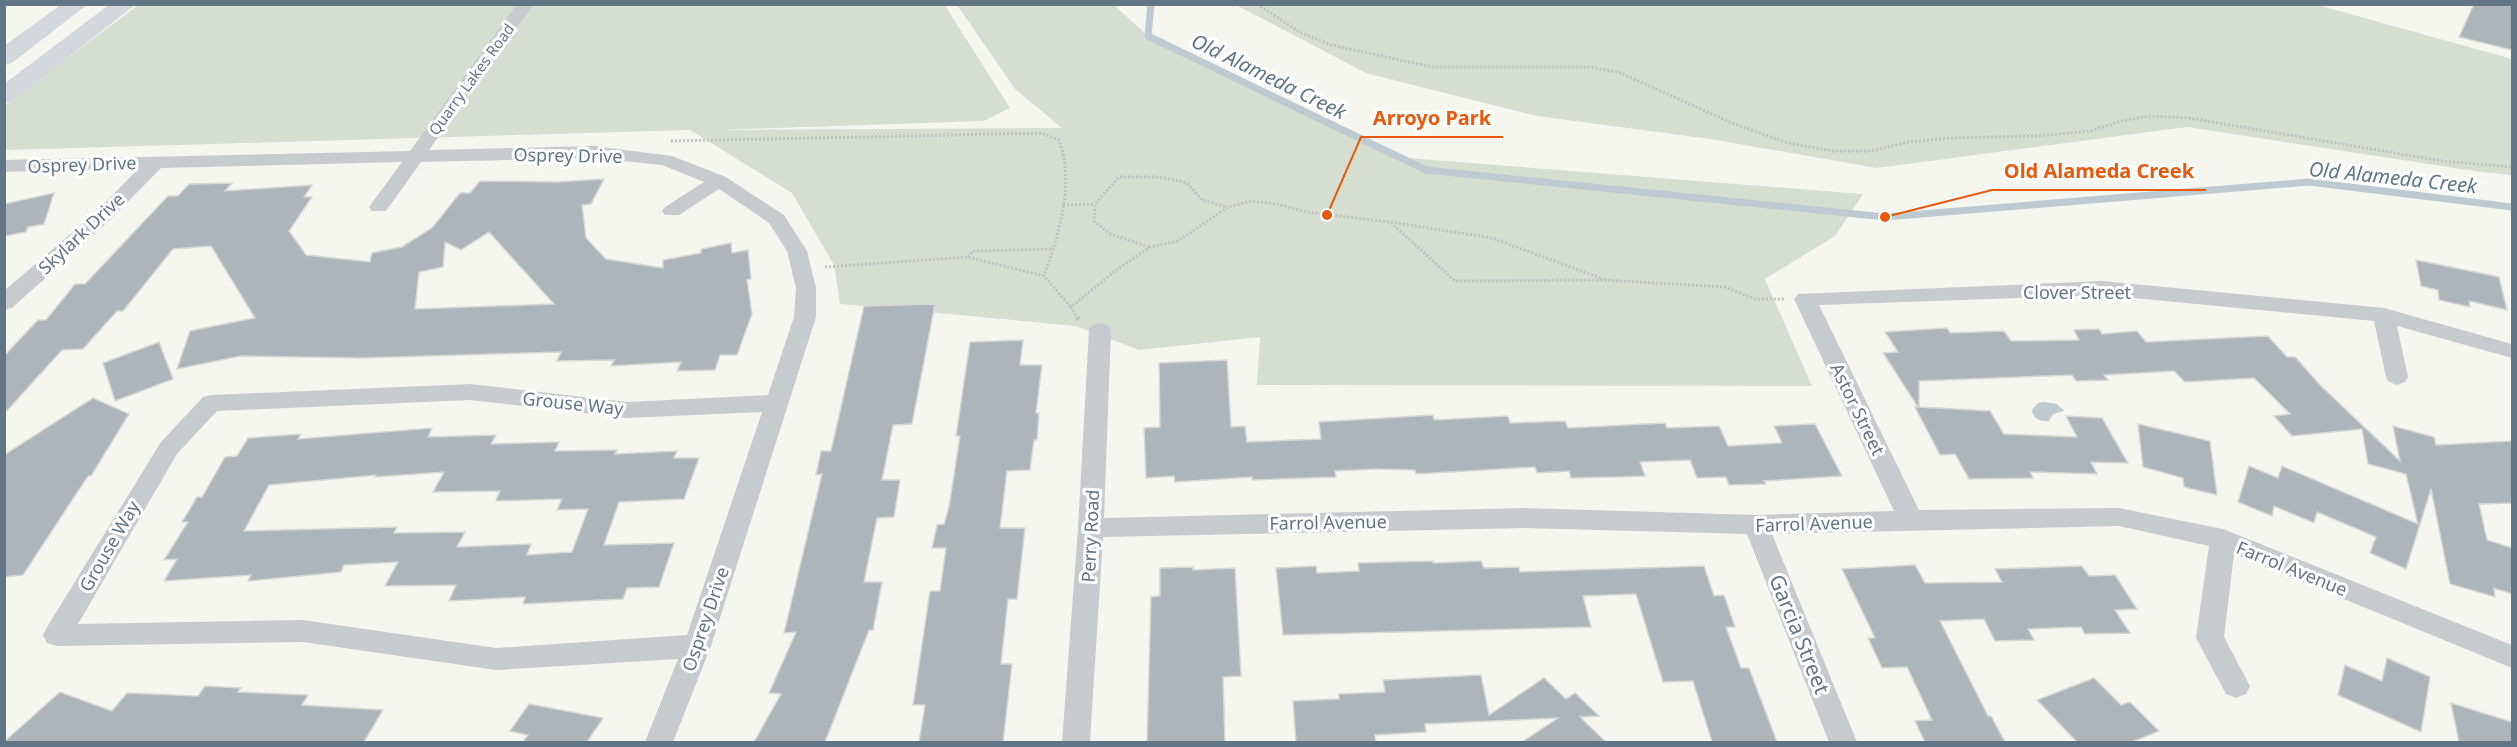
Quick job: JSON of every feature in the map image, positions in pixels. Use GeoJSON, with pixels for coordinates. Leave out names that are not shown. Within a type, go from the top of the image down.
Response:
{"type":"FeatureCollection","features":[{"type":"Feature","properties":{"kind":"main road"},"geometry":{"type":"LineString","coordinates":[[4,58],[77,4]]}},
{"type":"Feature","properties":{"kind":"main road"},"geometry":{"type":"LineString","coordinates":[[4,96],[125,4]]}},
{"type":"Feature","properties":{"kind":"street","name":"Quarry Lakes Road"},"geometry":{"type":"LineString","coordinates":[[379,207],[526,4]]}},
{"type":"Feature","properties":{"kind":"street","name":"Osprey Drive"},"geometry":{"type":"LineString","coordinates":[[4,166],[594,152],[664,160],[719,181],[777,219],[797,251],[806,288],[805,317],[697,646],[659,742]]}},
{"type":"Feature","properties":{"kind":"street","name":"Skylark Drive"},"geometry":{"type":"LineString","coordinates":[[4,303],[103,216],[156,162]]}},
{"type":"Feature","properties":{"kind":"street"},"geometry":{"type":"LineString","coordinates":[[672,211],[719,181]]}},
{"type":"Feature","properties":{"kind":"street"},"geometry":{"type":"LineString","coordinates":[[4,281],[28,281]]}},
{"type":"Feature","properties":{"kind":"street","name":"Clover Street"},"geometry":{"type":"LineString","coordinates":[[1805,299],[2102,288],[2384,315],[2512,351]]}},
{"type":"Feature","properties":{"kind":"street","name":"Astor Street"},"geometry":{"type":"LineString","coordinates":[[1805,299],[1911,520]]}},
{"type":"Feature","properties":{"kind":"street"},"geometry":{"type":"LineString","coordinates":[[2384,315],[2397,377]]}},
{"type":"Feature","properties":{"kind":"street","name":"Perry Road"},"geometry":{"type":"LineString","coordinates":[[1076,742],[1091,528],[1090,327]]}},
{"type":"Feature","properties":{"kind":"street","name":"Grouse Way"},"geometry":{"type":"LineString","coordinates":[[697,646],[496,659],[303,631],[57,635],[169,448],[211,403],[470,392],[627,410],[778,403]]}},
{"type":"Feature","properties":{"kind":"street","name":"Farrol Avenue"},"geometry":{"type":"LineString","coordinates":[[1091,528],[1524,518],[1756,525],[2119,517],[2223,539],[2512,657]]}},
{"type":"Feature","properties":{"kind":"street","name":"Garcia Street"},"geometry":{"type":"LineString","coordinates":[[1756,525],[1843,742]]}},
{"type":"Feature","properties":{"kind":"street"},"geometry":{"type":"LineString","coordinates":[[2223,539],[2210,638],[2236,686]]}},
{"type":"Feature","properties":{"kind":"path"},"geometry":{"type":"LineString","coordinates":[[1257,4],[1301,33],[1331,45],[1432,67],[1588,67],[1618,72],[1665,91],[1732,123],[1788,143],[1833,152],[1872,151],[1908,142],[1950,138],[2037,136],[2090,131],[2121,121],[2149,116],[2189,118],[2442,161],[2512,167]]}},
{"type":"Feature","properties":{"kind":"path"},"geometry":{"type":"LineString","coordinates":[[670,141],[1041,133],[1059,140],[1065,151],[1063,205],[1055,249],[1044,276]]}},
{"type":"Feature","properties":{"kind":"path"},"geometry":{"type":"LineString","coordinates":[[1150,247],[1110,234],[1094,221],[1095,204],[1119,177],[1160,177],[1187,183],[1202,200],[1228,207]]}},
{"type":"Feature","properties":{"kind":"path"},"geometry":{"type":"LineString","coordinates":[[1071,307],[1115,271],[1150,247],[1178,241],[1228,207],[1251,201],[1277,204],[1306,212],[1492,238],[1605,280]]}},
{"type":"Feature","properties":{"kind":"path"},"geometry":{"type":"LineString","coordinates":[[1063,205],[1095,204]]}},
{"type":"Feature","properties":{"kind":"path"},"geometry":{"type":"LineString","coordinates":[[1390,222],[1455,280],[1605,280],[1725,287],[1755,299],[1805,299]]}},
{"type":"Feature","properties":{"kind":"path"},"geometry":{"type":"LineString","coordinates":[[968,257],[973,251],[1055,249]]}},
{"type":"Feature","properties":{"kind":"path"},"geometry":{"type":"LineString","coordinates":[[801,270],[834,265],[968,257],[1044,276],[1090,327]]}},
{"type":"Feature","properties":{"kind":"shaded area"},"geometry":{"type":"Polygon","coordinates":[[[944,4],[1010,108],[984,121],[716,130],[1062,128],[1015,89],[957,5],[1114,5],[1148,36],[1408,158],[1863,194],[1835,236],[1765,279],[1812,386],[1257,385],[1260,337],[1139,350],[1076,326],[840,304],[834,265],[792,193],[690,130],[5,150],[4,106],[138,5],[944,4]]]}},
{"type":"Feature","properties":{"kind":"shaded area"},"geometry":{"type":"Polygon","coordinates":[[[2314,4],[2512,59],[2512,175],[2187,127],[1877,168],[1710,139],[1537,116],[1366,73],[1236,5],[2314,4]]]}},
{"type":"Feature","properties":{"kind":"shaded area"},"geometry":{"type":"Polygon","coordinates":[[[2038,403],[2057,404],[2064,411],[2053,414],[2049,421],[2038,419],[2032,410],[2038,403]]]}},
{"type":"Feature","properties":{"kind":"building"},"geometry":{"type":"Polygon","coordinates":[[[2474,4],[2512,4],[2512,50],[2459,37],[2474,4]]]}},
{"type":"Feature","properties":{"kind":"building"},"geometry":{"type":"Polygon","coordinates":[[[604,179],[591,204],[582,205],[586,238],[606,259],[663,268],[663,260],[701,253],[701,249],[731,243],[732,253],[748,250],[751,279],[747,280],[752,314],[737,355],[720,355],[715,370],[677,371],[681,362],[611,366],[614,360],[557,361],[561,352],[361,358],[241,356],[177,369],[190,331],[255,318],[211,246],[173,249],[123,311],[117,311],[83,349],[62,350],[4,414],[4,356],[38,320],[46,320],[75,284],[85,284],[168,196],[178,196],[189,184],[232,183],[225,191],[312,185],[304,197],[312,197],[289,231],[306,255],[370,262],[372,253],[402,247],[432,228],[460,193],[470,193],[480,181],[556,182],[604,179]],[[489,232],[461,250],[445,242],[443,267],[419,272],[415,309],[554,304],[489,232]]]}},
{"type":"Feature","properties":{"kind":"building"},"geometry":{"type":"Polygon","coordinates":[[[54,193],[44,224],[28,227],[26,232],[4,236],[4,204],[54,193]]]}},
{"type":"Feature","properties":{"kind":"building"},"geometry":{"type":"Polygon","coordinates":[[[2416,260],[2499,277],[2507,310],[2469,301],[2470,307],[2439,300],[2438,290],[2421,286],[2416,260]]]}},
{"type":"Feature","properties":{"kind":"building"},"geometry":{"type":"Polygon","coordinates":[[[935,304],[912,424],[893,425],[882,480],[900,480],[894,517],[877,518],[864,582],[882,582],[873,630],[869,630],[825,742],[754,742],[781,694],[769,693],[796,632],[784,633],[822,474],[816,475],[821,451],[831,451],[864,306],[935,304]]]}},
{"type":"Feature","properties":{"kind":"building"},"geometry":{"type":"Polygon","coordinates":[[[1947,328],[1950,333],[2004,331],[2011,341],[2079,340],[2074,330],[2099,329],[2102,334],[2137,331],[2146,342],[2268,336],[2287,357],[2295,357],[2321,386],[2400,461],[2393,426],[2434,437],[2436,445],[2512,441],[2512,503],[2479,504],[2487,540],[2512,548],[2512,594],[2494,588],[2495,597],[2450,584],[2431,489],[2406,569],[2370,553],[2376,537],[2317,512],[2314,523],[2274,506],[2272,516],[2238,502],[2249,466],[2278,478],[2282,466],[2418,524],[2406,474],[2368,464],[2362,429],[2292,436],[2274,416],[2290,414],[2254,378],[2185,382],[2174,371],[2104,375],[2108,380],[2076,381],[2072,375],[1919,381],[1919,407],[1990,411],[2004,434],[2077,437],[2066,416],[2102,418],[2128,463],[2091,462],[2097,474],[2030,472],[2033,478],[1969,479],[1955,454],[1940,455],[1915,407],[1918,407],[1883,353],[1898,352],[1885,332],[1947,328]]]}},
{"type":"Feature","properties":{"kind":"building"},"geometry":{"type":"Polygon","coordinates":[[[1023,340],[1020,365],[1042,365],[1036,413],[1039,413],[1037,440],[1034,440],[1030,470],[1007,471],[1000,528],[1025,528],[1017,599],[1008,599],[1001,664],[1012,664],[1003,742],[919,742],[925,705],[913,705],[930,591],[940,591],[946,548],[932,548],[937,525],[944,524],[949,507],[960,436],[956,436],[970,342],[1023,340]]]}},
{"type":"Feature","properties":{"kind":"building"},"geometry":{"type":"Polygon","coordinates":[[[159,342],[173,379],[115,401],[103,363],[159,342]]]}},
{"type":"Feature","properties":{"kind":"building"},"geometry":{"type":"Polygon","coordinates":[[[1227,360],[1231,427],[1245,426],[1247,442],[1321,439],[1319,422],[1433,415],[1434,420],[1508,416],[1510,423],[1565,421],[1568,428],[1665,423],[1667,428],[1719,426],[1728,446],[1782,443],[1774,426],[1815,424],[1842,476],[1764,481],[1766,484],[1729,485],[1726,477],[1697,478],[1690,460],[1640,462],[1645,476],[1618,477],[1571,478],[1569,471],[1537,473],[1535,467],[1416,474],[1415,470],[1376,469],[1335,471],[1336,477],[1252,480],[1252,477],[1175,482],[1174,476],[1146,478],[1144,428],[1160,427],[1159,363],[1227,360]]]}},
{"type":"Feature","properties":{"kind":"building"},"geometry":{"type":"Polygon","coordinates":[[[93,398],[129,414],[91,476],[88,476],[23,575],[4,577],[4,455],[93,398]]]}},
{"type":"Feature","properties":{"kind":"building"},"geometry":{"type":"Polygon","coordinates":[[[2138,424],[2210,441],[2217,495],[2184,487],[2183,478],[2143,467],[2138,424]]]}},
{"type":"Feature","properties":{"kind":"building"},"geometry":{"type":"Polygon","coordinates":[[[432,428],[428,437],[496,435],[491,444],[559,442],[555,451],[617,450],[615,454],[677,451],[674,458],[699,458],[684,499],[619,502],[604,545],[674,543],[659,587],[627,588],[623,599],[523,604],[525,597],[449,601],[456,585],[385,586],[398,562],[344,565],[341,572],[248,581],[251,575],[164,581],[177,559],[164,560],[188,522],[182,522],[197,497],[202,497],[225,457],[237,456],[248,438],[301,434],[298,439],[432,428]],[[444,472],[375,477],[376,475],[269,485],[244,531],[397,527],[394,533],[465,532],[457,547],[531,544],[527,555],[572,552],[588,509],[557,510],[562,499],[496,501],[500,491],[433,492],[444,472]]]}},
{"type":"Feature","properties":{"kind":"building"},"geometry":{"type":"Polygon","coordinates":[[[1433,561],[1433,563],[1481,561],[1484,568],[1519,567],[1520,572],[1704,566],[1714,596],[1724,595],[1735,627],[1726,627],[1741,668],[1749,668],[1777,742],[1712,742],[1693,681],[1663,682],[1636,594],[1583,596],[1591,627],[1283,635],[1276,568],[1316,566],[1317,573],[1359,571],[1358,563],[1433,561]]]}},
{"type":"Feature","properties":{"kind":"building"},"geometry":{"type":"Polygon","coordinates":[[[1915,565],[1925,583],[2002,582],[1995,569],[2082,566],[2089,576],[2115,575],[2137,609],[2115,610],[2130,633],[2085,634],[2081,627],[2028,629],[2034,640],[1995,641],[1984,619],[1940,621],[1988,716],[1991,716],[2005,742],[1925,742],[1915,721],[1932,720],[1907,667],[1882,668],[1868,638],[1875,638],[1842,569],[1915,565]]]}},
{"type":"Feature","properties":{"kind":"building"},"geometry":{"type":"Polygon","coordinates":[[[1193,567],[1193,570],[1235,568],[1241,676],[1223,677],[1225,742],[1147,742],[1151,597],[1160,596],[1160,568],[1193,567]]]}},
{"type":"Feature","properties":{"kind":"building"},"geometry":{"type":"Polygon","coordinates":[[[2387,658],[2430,677],[2421,732],[2338,695],[2345,665],[2382,681],[2387,658]]]}},
{"type":"Feature","properties":{"kind":"building"},"geometry":{"type":"Polygon","coordinates":[[[1481,675],[1489,715],[1544,678],[1566,699],[1575,693],[1599,716],[1580,717],[1606,742],[1522,742],[1558,718],[1425,724],[1426,732],[1375,735],[1376,742],[1296,742],[1293,701],[1339,699],[1339,694],[1385,692],[1383,680],[1481,675]]]}},
{"type":"Feature","properties":{"kind":"building"},"geometry":{"type":"Polygon","coordinates":[[[2094,678],[2121,705],[2130,702],[2159,731],[2132,742],[2077,742],[2037,700],[2094,678]]]}},
{"type":"Feature","properties":{"kind":"building"},"geometry":{"type":"Polygon","coordinates":[[[205,686],[241,688],[238,692],[308,695],[302,705],[383,710],[364,742],[4,742],[60,692],[112,711],[127,693],[198,696],[205,686]]]}},
{"type":"Feature","properties":{"kind":"building"},"geometry":{"type":"Polygon","coordinates":[[[2451,703],[2512,722],[2512,742],[2459,742],[2451,703]]]}},
{"type":"Feature","properties":{"kind":"building"},"geometry":{"type":"Polygon","coordinates":[[[529,704],[603,718],[587,742],[523,742],[528,735],[510,731],[529,704]]]}},
{"type":"Feature","properties":{"kind":"waterway","name":"Old Alameda Creek"},"geometry":{"type":"LineString","coordinates":[[1151,4],[1148,36],[1426,170],[1885,217],[2309,182],[2512,207]]}},
{"type":"Feature","properties":{"kind":"place","name":"Arroyo Park"},"geometry":{"type":"Point","coordinates":[1327,215]}},
{"type":"Feature","properties":{"kind":"place","name":"Old Alameda Creek"},"geometry":{"type":"Point","coordinates":[1885,217]}}]}
